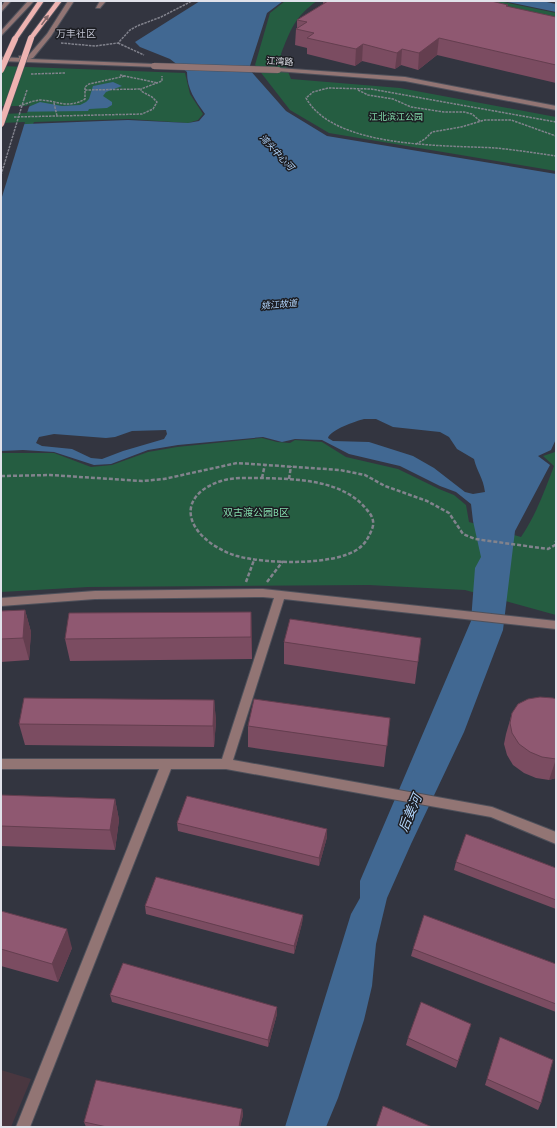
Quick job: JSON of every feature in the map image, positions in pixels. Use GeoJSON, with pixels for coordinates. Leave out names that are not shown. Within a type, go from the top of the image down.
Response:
{"type":"FeatureCollection","features":[{"type":"Feature","properties":{"kind":"main road"},"geometry":{"type":"LineString","coordinates":[[1,70],[15,38],[41,1]]}},
{"type":"Feature","properties":{"kind":"main road"},"geometry":{"type":"LineString","coordinates":[[1,124],[12,104],[31,38],[59,1]]}},
{"type":"Feature","properties":{"kind":"street"},"geometry":{"type":"LineString","coordinates":[[1,10],[8,1]]}},
{"type":"Feature","properties":{"kind":"street"},"geometry":{"type":"LineString","coordinates":[[1,34],[31,1]]}},
{"type":"Feature","properties":{"kind":"street"},"geometry":{"type":"LineString","coordinates":[[1,58],[30,57],[49,35],[71,1]]}},
{"type":"Feature","properties":{"kind":"street"},"geometry":{"type":"LineString","coordinates":[[98,7],[103,1]]}},
{"type":"Feature","properties":{"kind":"street","name":"江湾路"},"geometry":{"type":"LineString","coordinates":[[1,58],[154,66],[278,70],[374,76],[405,79],[556,108]]}},
{"type":"Feature","properties":{"kind":"street"},"geometry":{"type":"LineString","coordinates":[[1,602],[95,595],[258,593],[556,625]]}},
{"type":"Feature","properties":{"kind":"street"},"geometry":{"type":"LineString","coordinates":[[226,764],[280,595]]}},
{"type":"Feature","properties":{"kind":"street"},"geometry":{"type":"LineString","coordinates":[[1,764],[226,764],[492,812],[556,838]]}},
{"type":"Feature","properties":{"kind":"street"},"geometry":{"type":"LineString","coordinates":[[23,1127],[167,764]]}},
{"type":"Feature","properties":{"kind":"path"},"geometry":{"type":"LineString","coordinates":[[118,43],[130,30],[137,26],[161,17],[192,1]]}},
{"type":"Feature","properties":{"kind":"path"},"geometry":{"type":"LineString","coordinates":[[61,44],[95,46],[118,43],[125,44],[146,56]]}},
{"type":"Feature","properties":{"kind":"path"},"geometry":{"type":"LineString","coordinates":[[85,90],[141,89],[162,80],[161,74]]}},
{"type":"Feature","properties":{"kind":"path"},"geometry":{"type":"LineString","coordinates":[[12,104],[25,105],[40,100],[54,104],[78,103],[85,99],[86,85],[126,76],[158,83]]}},
{"type":"Feature","properties":{"kind":"path"},"geometry":{"type":"LineString","coordinates":[[556,122],[384,90],[327,88],[309,94],[306,98],[309,104],[325,118],[342,127],[374,138],[414,145],[487,148],[556,156]]}},
{"type":"Feature","properties":{"kind":"path"},"geometry":{"type":"LineString","coordinates":[[8,117],[131,115],[145,113],[154,108],[157,102],[152,97],[141,91],[141,89]]}},
{"type":"Feature","properties":{"kind":"path"},"geometry":{"type":"LineString","coordinates":[[358,90],[368,95],[393,99],[411,107],[444,112],[464,112],[472,114],[480,121]]}},
{"type":"Feature","properties":{"kind":"path"},"geometry":{"type":"LineString","coordinates":[[1,175],[24,99]]}},
{"type":"Feature","properties":{"kind":"path"},"geometry":{"type":"LineString","coordinates":[[54,104],[57,116]]}},
{"type":"Feature","properties":{"kind":"path"},"geometry":{"type":"LineString","coordinates":[[414,145],[425,139],[432,132],[462,127],[480,121],[511,120],[556,136]]}},
{"type":"Feature","properties":{"kind":"path"},"geometry":{"type":"LineString","coordinates":[[1,476],[50,475],[142,481],[195,473],[237,463],[340,470],[365,475],[385,486],[427,501],[449,513],[464,534],[475,539],[548,549],[555,545],[556,541]]}},
{"type":"Feature","properties":{"kind":"path"},"geometry":{"type":"LineString","coordinates":[[262,478],[265,464]]}},
{"type":"Feature","properties":{"kind":"path"},"geometry":{"type":"LineString","coordinates":[[289,479],[291,466]]}},
{"type":"Feature","properties":{"kind":"path"},"geometry":{"type":"LineString","coordinates":[[235,479],[289,479],[328,486],[343,491],[357,499],[368,510],[374,521],[371,534],[362,545],[349,554],[334,560],[254,560],[237,556],[211,544],[199,533],[191,522],[188,511],[192,501],[202,491],[213,484],[235,479]]}},
{"type":"Feature","properties":{"kind":"path"},"geometry":{"type":"LineString","coordinates":[[242,593],[254,560]]}},
{"type":"Feature","properties":{"kind":"path"},"geometry":{"type":"LineString","coordinates":[[258,593],[283,561]]}},
{"type":"Feature","properties":{"kind":"shaded area"},"geometry":{"type":"Polygon","coordinates":[[[1,1070],[31,1079],[11,1127],[1,1127],[1,1070]]]}},
{"type":"Feature","properties":{"kind":"green space","name":"江北滨江公园"},"geometry":{"type":"Polygon","coordinates":[[[285,1],[317,1],[298,18],[281,54],[291,79],[400,88],[556,117],[556,171],[329,133],[290,110],[255,65],[270,13],[285,1]]]}},
{"type":"Feature","properties":{"kind":"green space"},"geometry":{"type":"Polygon","coordinates":[[[460,1],[499,1],[556,13],[556,22],[460,1]]]}},
{"type":"Feature","properties":{"kind":"green space"},"geometry":{"type":"Polygon","coordinates":[[[1,66],[185,73],[190,94],[203,114],[198,120],[188,123],[129,119],[34,122],[33,124],[1,124],[1,66]]]}},
{"type":"Feature","properties":{"kind":"green space","name":"双古渡公园B区"},"geometry":{"type":"Polygon","coordinates":[[[262,438],[277,442],[290,443],[295,440],[322,442],[346,457],[398,469],[454,495],[466,505],[469,522],[521,537],[536,511],[554,466],[543,456],[555,452],[556,449],[556,615],[465,590],[369,585],[88,587],[1,592],[1,453],[54,453],[91,467],[112,465],[148,452],[177,447],[262,438]]]}},
{"type":"Feature","properties":{"kind":"water"},"geometry":{"type":"Polygon","coordinates":[[[200,1],[283,1],[267,13],[249,69],[286,111],[327,136],[556,174],[556,439],[551,450],[538,456],[550,465],[515,531],[503,630],[464,732],[387,898],[376,944],[372,986],[364,1020],[338,1098],[326,1127],[285,1127],[351,914],[360,898],[360,881],[471,621],[475,568],[481,557],[471,504],[456,492],[440,486],[400,466],[349,454],[322,440],[295,439],[282,442],[263,437],[178,445],[148,450],[111,464],[94,465],[54,452],[23,450],[1,451],[1,125],[128,120],[188,123],[199,121],[205,114],[190,89],[187,72],[170,59],[140,47],[135,42],[200,1]],[[364,419],[338,429],[328,438],[333,441],[369,442],[413,456],[434,468],[465,492],[473,494],[485,492],[483,482],[474,459],[457,449],[449,437],[440,432],[393,427],[376,419],[364,419]],[[166,430],[132,431],[115,437],[106,438],[54,434],[39,437],[36,443],[42,446],[72,449],[91,458],[102,459],[164,439],[167,434],[166,430]]]}},
{"type":"Feature","properties":{"kind":"water"},"geometry":{"type":"Polygon","coordinates":[[[503,1],[542,1],[556,4],[556,12],[503,1]]]}},
{"type":"Feature","properties":{"kind":"water"},"geometry":{"type":"Polygon","coordinates":[[[113,82],[122,86],[106,92],[103,96],[112,102],[112,105],[107,108],[89,109],[88,111],[1,112],[1,108],[26,108],[40,102],[62,106],[80,105],[89,99],[93,86],[113,82]]]}},
{"type":"Feature","properties":{"kind":"pier"},"geometry":{"type":"Polygon","coordinates":[[[30,104],[27,113],[1,114],[1,106],[26,106],[30,104]]]}},
{"type":"Feature","properties":{"kind":"pier"},"geometry":{"type":"Polygon","coordinates":[[[25,122],[1,200],[1,123],[25,122]]]}},
{"type":"Feature","properties":{"kind":"building"},"geometry":{"type":"Polygon","coordinates":[[[328,1],[491,1],[508,5],[506,6],[556,17],[556,65],[439,38],[419,53],[402,49],[397,53],[363,44],[356,49],[307,38],[314,33],[296,29],[307,22],[297,20],[328,1]]]}},
{"type":"Feature","properties":{"kind":"building"},"geometry":{"type":"Polygon","coordinates":[[[25,610],[23,638],[1,639],[1,611],[25,610]]]}},
{"type":"Feature","properties":{"kind":"building"},"geometry":{"type":"Polygon","coordinates":[[[251,612],[251,637],[65,639],[69,613],[251,612]]]}},
{"type":"Feature","properties":{"kind":"building"},"geometry":{"type":"Polygon","coordinates":[[[290,619],[421,638],[418,662],[284,642],[290,619]]]}},
{"type":"Feature","properties":{"kind":"building"},"geometry":{"type":"Polygon","coordinates":[[[540,697],[556,699],[556,759],[542,757],[530,752],[519,744],[512,733],[510,723],[512,713],[518,704],[528,699],[540,697]]]}},
{"type":"Feature","properties":{"kind":"building"},"geometry":{"type":"Polygon","coordinates":[[[24,698],[214,700],[213,726],[19,724],[24,698]]]}},
{"type":"Feature","properties":{"kind":"building"},"geometry":{"type":"Polygon","coordinates":[[[254,699],[390,718],[387,746],[248,726],[254,699]]]}},
{"type":"Feature","properties":{"kind":"building"},"geometry":{"type":"Polygon","coordinates":[[[1,795],[115,799],[110,830],[1,826],[1,795]]]}},
{"type":"Feature","properties":{"kind":"building"},"geometry":{"type":"Polygon","coordinates":[[[187,796],[327,829],[319,858],[177,823],[187,796]]]}},
{"type":"Feature","properties":{"kind":"building"},"geometry":{"type":"Polygon","coordinates":[[[466,834],[556,868],[556,900],[456,862],[466,834]]]}},
{"type":"Feature","properties":{"kind":"building"},"geometry":{"type":"Polygon","coordinates":[[[156,877],[303,915],[294,946],[145,906],[156,877]]]}},
{"type":"Feature","properties":{"kind":"building"},"geometry":{"type":"Polygon","coordinates":[[[1,911],[67,929],[52,964],[1,949],[1,911]]]}},
{"type":"Feature","properties":{"kind":"building"},"geometry":{"type":"Polygon","coordinates":[[[424,915],[556,964],[556,1004],[413,949],[424,915]]]}},
{"type":"Feature","properties":{"kind":"building"},"geometry":{"type":"Polygon","coordinates":[[[123,963],[277,1007],[268,1040],[110,995],[123,963]]]}},
{"type":"Feature","properties":{"kind":"building"},"geometry":{"type":"Polygon","coordinates":[[[421,1002],[471,1024],[458,1061],[408,1038],[421,1002]]]}},
{"type":"Feature","properties":{"kind":"building"},"geometry":{"type":"Polygon","coordinates":[[[500,1037],[553,1060],[541,1103],[487,1079],[500,1037]]]}},
{"type":"Feature","properties":{"kind":"building"},"geometry":{"type":"Polygon","coordinates":[[[96,1080],[242,1109],[239,1127],[107,1127],[84,1122],[96,1080]]]}},
{"type":"Feature","properties":{"kind":"building"},"geometry":{"type":"Polygon","coordinates":[[[383,1106],[432,1127],[376,1127],[383,1106]]]}},
{"type":"Feature","properties":{"kind":"district","name":"万丰社区"},"geometry":{"type":"Point","coordinates":[76,33]}},
{"type":"Feature","properties":{"kind":"water label","name":"湾头中心河"},"geometry":{"type":"Point","coordinates":[277,152]}},
{"type":"Feature","properties":{"kind":"water label","name":"姚江故道"},"geometry":{"type":"Point","coordinates":[279,304]}},
{"type":"Feature","properties":{"kind":"water label","name":"后姜河"},"geometry":{"type":"Point","coordinates":[410,813]}}]}
